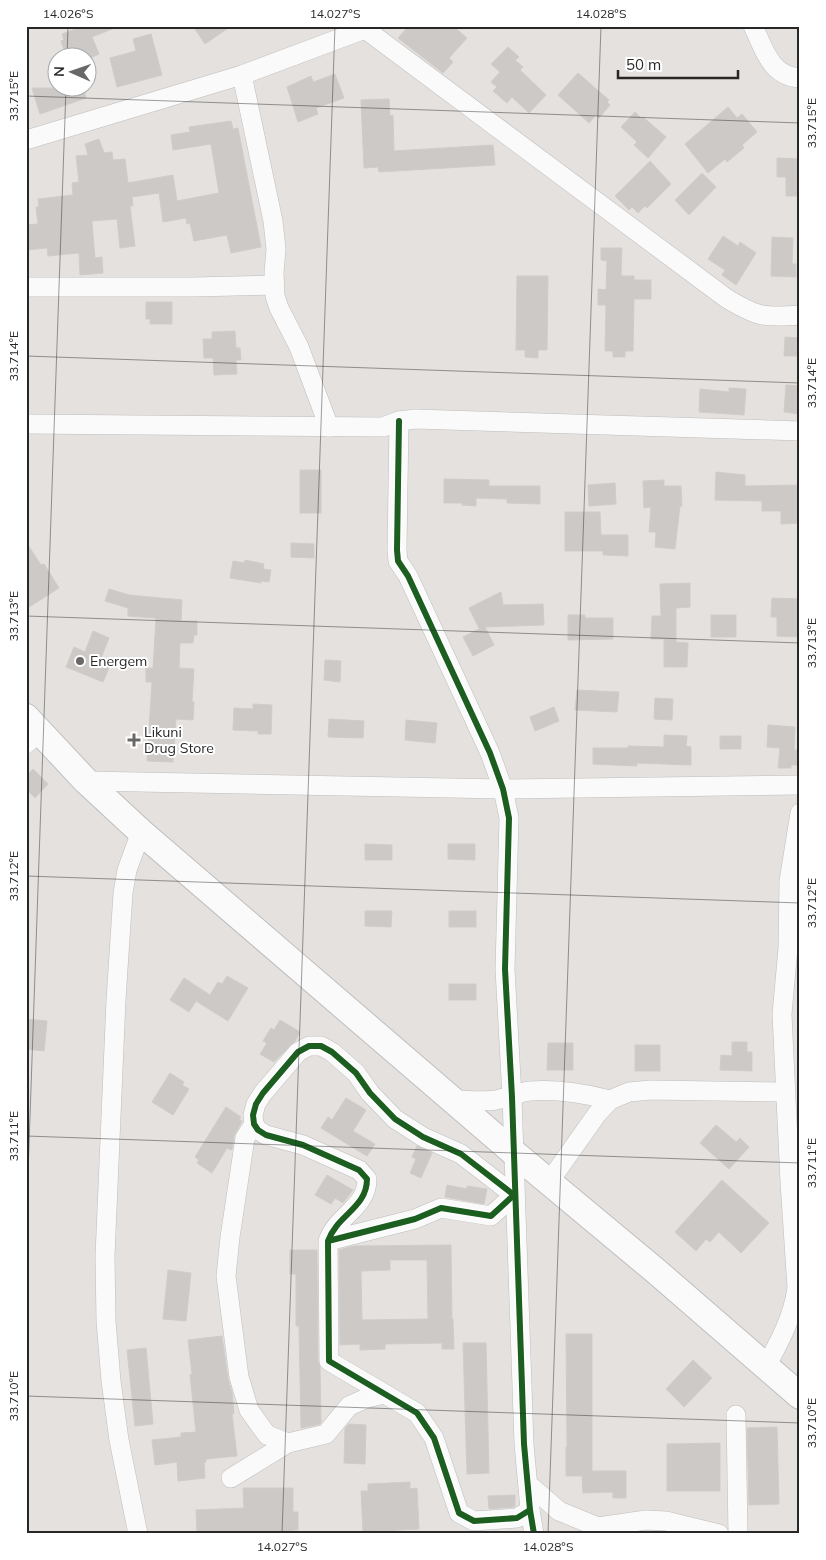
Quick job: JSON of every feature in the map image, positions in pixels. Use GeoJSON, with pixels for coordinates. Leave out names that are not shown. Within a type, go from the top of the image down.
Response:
{"type":"FeatureCollection","features":[{"type":"Feature","properties":{"kind":"main road"},"geometry":{"type":"LineString","coordinates":[[31,731],[141,832],[800,1396]]}},
{"type":"Feature","properties":{"kind":"street"},"geometry":{"type":"LineString","coordinates":[[753,26],[778,71],[787,77],[800,78]]}},
{"type":"Feature","properties":{"kind":"street"},"geometry":{"type":"LineString","coordinates":[[26,140],[242,74],[366,27],[726,298],[749,312],[761,316],[775,318],[800,315]]}},
{"type":"Feature","properties":{"kind":"street"},"geometry":{"type":"LineString","coordinates":[[242,74],[273,222],[276,249],[274,285],[279,308],[299,347],[329,427]]}},
{"type":"Feature","properties":{"kind":"street"},"geometry":{"type":"LineString","coordinates":[[26,287],[274,285]]}},
{"type":"Feature","properties":{"kind":"street"},"geometry":{"type":"LineString","coordinates":[[26,424],[383,427],[399,421],[415,419],[800,431]]}},
{"type":"Feature","properties":{"kind":"street"},"geometry":{"type":"LineString","coordinates":[[399,421],[398,561],[408,576],[490,753],[503,789],[509,818],[504,969],[512,1097],[524,1444],[534,1534]]}},
{"type":"Feature","properties":{"kind":"street"},"geometry":{"type":"LineString","coordinates":[[86,781],[503,789],[800,785]]}},
{"type":"Feature","properties":{"kind":"street"},"geometry":{"type":"LineString","coordinates":[[765,1368],[779,1342],[795,1304],[797,1288],[782,1014],[788,948],[789,881],[800,813]]}},
{"type":"Feature","properties":{"kind":"street"},"geometry":{"type":"LineString","coordinates":[[138,1534],[121,1449],[111,1381],[106,1321],[105,1256],[123,893],[127,870],[141,832]]}},
{"type":"Feature","properties":{"kind":"street"},"geometry":{"type":"LineString","coordinates":[[514,1195],[461,1154],[422,1137],[395,1119],[370,1093],[356,1072],[332,1052],[321,1046],[309,1046],[298,1052],[256,1104],[253,1115],[254,1124],[258,1130],[266,1135],[303,1145],[359,1170],[367,1179],[367,1189],[361,1200],[331,1230],[328,1241],[330,1361],[417,1413],[434,1438],[460,1513],[474,1521],[517,1518],[530,1510]]}},
{"type":"Feature","properties":{"kind":"street"},"geometry":{"type":"LineString","coordinates":[[549,1182],[597,1114],[610,1100],[629,1092],[651,1090],[785,1092]]}},
{"type":"Feature","properties":{"kind":"street"},"geometry":{"type":"LineString","coordinates":[[453,1100],[493,1100],[527,1092],[564,1091],[584,1093],[610,1100]]}},
{"type":"Feature","properties":{"kind":"street"},"geometry":{"type":"LineString","coordinates":[[254,1124],[245,1138],[226,1276],[240,1377],[249,1410],[267,1435],[288,1443]]}},
{"type":"Feature","properties":{"kind":"street"},"geometry":{"type":"LineString","coordinates":[[328,1241],[415,1219],[441,1208],[491,1216],[514,1195]]}},
{"type":"Feature","properties":{"kind":"street"},"geometry":{"type":"LineString","coordinates":[[231,1478],[288,1443],[326,1434],[349,1406],[367,1398],[385,1394]]}},
{"type":"Feature","properties":{"kind":"street"},"geometry":{"type":"LineString","coordinates":[[736,1415],[738,1534]]}},
{"type":"Feature","properties":{"kind":"street"},"geometry":{"type":"LineString","coordinates":[[528,1484],[559,1511],[598,1527],[652,1520],[666,1521],[719,1534]]}},
{"type":"Feature","properties":{"kind":"building"},"geometry":{"type":"Polygon","coordinates":[[[83,26],[117,27],[92,37],[97,48],[63,48],[61,41],[64,40],[62,34],[83,26]]]}},
{"type":"Feature","properties":{"kind":"building"},"geometry":{"type":"Polygon","coordinates":[[[193,26],[231,26],[205,44],[193,26]]]}},
{"type":"Feature","properties":{"kind":"building"},"geometry":{"type":"Polygon","coordinates":[[[409,26],[453,26],[467,38],[449,58],[453,62],[443,73],[398,38],[409,26]]]}},
{"type":"Feature","properties":{"kind":"building"},"geometry":{"type":"Polygon","coordinates":[[[151,34],[162,75],[117,87],[110,58],[136,51],[133,39],[151,34]]]}},
{"type":"Feature","properties":{"kind":"building"},"geometry":{"type":"Polygon","coordinates":[[[508,47],[519,57],[515,60],[523,67],[520,70],[546,95],[529,113],[512,97],[507,103],[493,91],[497,87],[491,82],[500,72],[491,64],[508,47]]]}},
{"type":"Feature","properties":{"kind":"building"},"geometry":{"type":"Polygon","coordinates":[[[578,73],[609,100],[607,102],[610,105],[599,118],[596,115],[589,123],[558,95],[578,73]]]}},
{"type":"Feature","properties":{"kind":"building"},"geometry":{"type":"Polygon","coordinates":[[[335,74],[344,98],[316,108],[318,114],[298,122],[287,87],[311,76],[313,82],[335,74]]]}},
{"type":"Feature","properties":{"kind":"building"},"geometry":{"type":"Polygon","coordinates":[[[32,88],[48,88],[48,98],[86,98],[40,114],[32,88]]]}},
{"type":"Feature","properties":{"kind":"building"},"geometry":{"type":"Polygon","coordinates":[[[389,99],[390,116],[393,115],[394,151],[493,145],[495,165],[379,172],[378,167],[364,168],[361,100],[389,99]]]}},
{"type":"Feature","properties":{"kind":"building"},"geometry":{"type":"Polygon","coordinates":[[[728,107],[737,118],[742,114],[757,132],[742,145],[744,148],[727,162],[725,159],[708,173],[685,144],[728,107]]]}},
{"type":"Feature","properties":{"kind":"building"},"geometry":{"type":"Polygon","coordinates":[[[635,112],[666,137],[648,158],[634,145],[637,142],[621,127],[635,112]]]}},
{"type":"Feature","properties":{"kind":"building"},"geometry":{"type":"Polygon","coordinates":[[[231,121],[233,129],[238,128],[261,247],[231,253],[227,235],[194,241],[190,223],[187,224],[186,218],[163,222],[159,193],[132,197],[133,206],[130,206],[135,246],[120,248],[117,219],[92,221],[95,258],[102,257],[103,273],[80,275],[79,253],[48,256],[47,248],[26,250],[26,225],[38,224],[36,207],[39,207],[38,199],[73,195],[72,183],[79,182],[76,156],[88,155],[85,144],[99,139],[104,153],[112,152],[113,160],[125,159],[128,183],[173,175],[177,201],[219,193],[211,144],[173,150],[171,135],[190,132],[189,127],[231,121]]]}},
{"type":"Feature","properties":{"kind":"building"},"geometry":{"type":"Polygon","coordinates":[[[777,158],[800,159],[800,196],[786,196],[786,177],[777,177],[777,158]]]}},
{"type":"Feature","properties":{"kind":"building"},"geometry":{"type":"Polygon","coordinates":[[[650,161],[671,184],[647,208],[645,206],[638,213],[632,207],[629,210],[615,196],[650,161]]]}},
{"type":"Feature","properties":{"kind":"building"},"geometry":{"type":"Polygon","coordinates":[[[702,173],[716,187],[689,215],[675,200],[702,173]]]}},
{"type":"Feature","properties":{"kind":"building"},"geometry":{"type":"Polygon","coordinates":[[[723,236],[738,246],[740,242],[756,253],[736,285],[722,275],[725,270],[708,259],[723,236]]]}},
{"type":"Feature","properties":{"kind":"building"},"geometry":{"type":"Polygon","coordinates":[[[772,237],[793,238],[792,264],[796,264],[796,277],[771,276],[772,237]]]}},
{"type":"Feature","properties":{"kind":"building"},"geometry":{"type":"Polygon","coordinates":[[[601,248],[622,248],[621,276],[634,276],[634,280],[651,280],[651,299],[634,299],[633,351],[625,351],[625,357],[613,357],[613,351],[605,351],[606,305],[598,305],[598,289],[606,290],[607,261],[601,260],[601,248]]]}},
{"type":"Feature","properties":{"kind":"building"},"geometry":{"type":"Polygon","coordinates":[[[517,276],[548,276],[547,350],[538,350],[538,358],[525,357],[525,350],[516,350],[517,276]]]}},
{"type":"Feature","properties":{"kind":"building"},"geometry":{"type":"Polygon","coordinates":[[[146,302],[172,302],[172,324],[150,324],[150,319],[146,319],[146,302]]]}},
{"type":"Feature","properties":{"kind":"building"},"geometry":{"type":"Polygon","coordinates":[[[235,331],[236,348],[240,348],[241,360],[236,360],[237,374],[214,375],[213,358],[204,358],[203,339],[212,339],[212,332],[235,331]]]}},
{"type":"Feature","properties":{"kind":"building"},"geometry":{"type":"Polygon","coordinates":[[[785,337],[800,338],[800,356],[784,356],[785,337]]]}},
{"type":"Feature","properties":{"kind":"building"},"geometry":{"type":"Polygon","coordinates":[[[786,385],[800,386],[800,414],[784,412],[786,385]]]}},
{"type":"Feature","properties":{"kind":"building"},"geometry":{"type":"Polygon","coordinates":[[[729,388],[746,389],[744,415],[699,412],[700,389],[729,392],[729,388]]]}},
{"type":"Feature","properties":{"kind":"building"},"geometry":{"type":"Polygon","coordinates":[[[300,470],[321,470],[321,513],[300,513],[300,470]]]}},
{"type":"Feature","properties":{"kind":"building"},"geometry":{"type":"Polygon","coordinates":[[[716,472],[745,475],[745,486],[800,485],[800,523],[781,524],[781,511],[762,511],[762,501],[715,500],[716,472]]]}},
{"type":"Feature","properties":{"kind":"building"},"geometry":{"type":"Polygon","coordinates":[[[444,479],[489,480],[489,486],[540,486],[540,504],[507,503],[507,499],[476,498],[476,506],[462,505],[462,503],[444,503],[444,479]]]}},
{"type":"Feature","properties":{"kind":"building"},"geometry":{"type":"Polygon","coordinates":[[[664,480],[664,486],[681,486],[682,506],[680,506],[675,549],[655,547],[656,532],[649,532],[651,507],[644,508],[643,481],[664,480]]]}},
{"type":"Feature","properties":{"kind":"building"},"geometry":{"type":"Polygon","coordinates":[[[615,483],[616,504],[589,506],[588,485],[615,483]]]}},
{"type":"Feature","properties":{"kind":"building"},"geometry":{"type":"Polygon","coordinates":[[[565,512],[600,512],[601,535],[628,535],[628,556],[603,555],[603,551],[565,551],[565,512]]]}},
{"type":"Feature","properties":{"kind":"building"},"geometry":{"type":"Polygon","coordinates":[[[26,542],[41,565],[44,564],[59,588],[26,609],[26,542]]]}},
{"type":"Feature","properties":{"kind":"building"},"geometry":{"type":"Polygon","coordinates":[[[291,543],[314,544],[314,558],[291,557],[291,543]]]}},
{"type":"Feature","properties":{"kind":"building"},"geometry":{"type":"Polygon","coordinates":[[[245,560],[264,564],[263,569],[271,570],[269,582],[261,581],[261,583],[230,578],[233,561],[244,563],[245,560]]]}},
{"type":"Feature","properties":{"kind":"building"},"geometry":{"type":"Polygon","coordinates":[[[690,583],[690,607],[676,608],[676,642],[688,643],[687,667],[664,667],[664,639],[651,639],[652,616],[661,616],[660,584],[690,583]]]}},
{"type":"Feature","properties":{"kind":"building"},"geometry":{"type":"Polygon","coordinates":[[[109,589],[129,595],[182,600],[181,621],[197,621],[197,635],[194,635],[193,643],[180,643],[179,668],[194,669],[193,720],[176,719],[173,762],[147,761],[152,682],[146,682],[146,668],[153,668],[156,618],[128,616],[128,608],[105,601],[109,589]]]}},
{"type":"Feature","properties":{"kind":"building"},"geometry":{"type":"Polygon","coordinates":[[[501,592],[503,605],[543,604],[544,625],[485,627],[494,645],[473,656],[463,637],[481,628],[479,628],[469,608],[501,592]]]}},
{"type":"Feature","properties":{"kind":"building"},"geometry":{"type":"Polygon","coordinates":[[[772,598],[800,599],[800,637],[777,636],[777,617],[771,617],[772,598]]]}},
{"type":"Feature","properties":{"kind":"building"},"geometry":{"type":"Polygon","coordinates":[[[568,615],[585,615],[585,618],[613,618],[613,639],[568,640],[568,615]]]}},
{"type":"Feature","properties":{"kind":"building"},"geometry":{"type":"Polygon","coordinates":[[[711,615],[736,615],[736,637],[711,637],[711,615]]]}},
{"type":"Feature","properties":{"kind":"building"},"geometry":{"type":"Polygon","coordinates":[[[93,631],[109,638],[101,658],[111,663],[103,682],[66,667],[74,647],[85,652],[93,631]]]}},
{"type":"Feature","properties":{"kind":"building"},"geometry":{"type":"Polygon","coordinates":[[[325,660],[341,661],[340,682],[324,680],[325,660]]]}},
{"type":"Feature","properties":{"kind":"building"},"geometry":{"type":"Polygon","coordinates":[[[577,690],[619,692],[617,712],[575,710],[577,690]]]}},
{"type":"Feature","properties":{"kind":"building"},"geometry":{"type":"Polygon","coordinates":[[[655,698],[673,699],[672,720],[654,719],[655,698]]]}},
{"type":"Feature","properties":{"kind":"building"},"geometry":{"type":"Polygon","coordinates":[[[253,704],[272,705],[271,734],[258,734],[258,731],[233,730],[234,708],[253,709],[253,704]]]}},
{"type":"Feature","properties":{"kind":"building"},"geometry":{"type":"Polygon","coordinates":[[[554,707],[559,721],[535,731],[530,717],[554,707]]]}},
{"type":"Feature","properties":{"kind":"building"},"geometry":{"type":"Polygon","coordinates":[[[329,719],[364,721],[363,738],[328,737],[329,719]]]}},
{"type":"Feature","properties":{"kind":"building"},"geometry":{"type":"Polygon","coordinates":[[[406,720],[437,723],[435,743],[405,740],[406,720]]]}},
{"type":"Feature","properties":{"kind":"building"},"geometry":{"type":"Polygon","coordinates":[[[768,725],[795,727],[794,750],[800,750],[800,765],[791,765],[791,768],[778,768],[780,748],[767,747],[768,725]]]}},
{"type":"Feature","properties":{"kind":"building"},"geometry":{"type":"Polygon","coordinates":[[[664,735],[687,736],[686,746],[691,747],[691,765],[637,763],[637,766],[593,764],[593,748],[628,748],[628,746],[664,747],[664,735]]]}},
{"type":"Feature","properties":{"kind":"building"},"geometry":{"type":"Polygon","coordinates":[[[720,736],[741,736],[741,749],[720,749],[720,736]]]}},
{"type":"Feature","properties":{"kind":"building"},"geometry":{"type":"Polygon","coordinates":[[[33,769],[48,784],[35,798],[26,789],[26,776],[33,769]]]}},
{"type":"Feature","properties":{"kind":"building"},"geometry":{"type":"Polygon","coordinates":[[[365,844],[392,845],[392,860],[365,860],[365,844]]]}},
{"type":"Feature","properties":{"kind":"building"},"geometry":{"type":"Polygon","coordinates":[[[448,844],[475,844],[475,860],[448,859],[448,844]]]}},
{"type":"Feature","properties":{"kind":"building"},"geometry":{"type":"Polygon","coordinates":[[[365,911],[392,911],[391,927],[365,926],[365,911]]]}},
{"type":"Feature","properties":{"kind":"building"},"geometry":{"type":"Polygon","coordinates":[[[449,911],[476,911],[476,927],[449,927],[449,911]]]}},
{"type":"Feature","properties":{"kind":"building"},"geometry":{"type":"Polygon","coordinates":[[[227,976],[248,988],[228,1021],[196,1001],[189,1012],[170,1000],[184,978],[210,995],[218,982],[222,984],[227,976]]]}},
{"type":"Feature","properties":{"kind":"building"},"geometry":{"type":"Polygon","coordinates":[[[449,984],[476,984],[476,1000],[449,1000],[449,984]]]}},
{"type":"Feature","properties":{"kind":"building"},"geometry":{"type":"Polygon","coordinates":[[[26,1019],[47,1021],[44,1051],[26,1049],[26,1019]]]}},
{"type":"Feature","properties":{"kind":"building"},"geometry":{"type":"Polygon","coordinates":[[[280,1020],[300,1032],[295,1041],[274,1062],[260,1054],[267,1043],[263,1041],[271,1028],[274,1030],[280,1020]]]}},
{"type":"Feature","properties":{"kind":"building"},"geometry":{"type":"Polygon","coordinates":[[[732,1042],[747,1042],[747,1052],[752,1052],[752,1071],[720,1070],[721,1055],[732,1056],[732,1042]]]}},
{"type":"Feature","properties":{"kind":"building"},"geometry":{"type":"Polygon","coordinates":[[[548,1043],[573,1043],[573,1070],[547,1070],[548,1043]]]}},
{"type":"Feature","properties":{"kind":"building"},"geometry":{"type":"Polygon","coordinates":[[[635,1045],[660,1045],[660,1071],[635,1071],[635,1045]]]}},
{"type":"Feature","properties":{"kind":"building"},"geometry":{"type":"Polygon","coordinates":[[[170,1073],[184,1082],[182,1085],[189,1089],[173,1115],[152,1102],[170,1073]]]}},
{"type":"Feature","properties":{"kind":"building"},"geometry":{"type":"Polygon","coordinates":[[[346,1098],[366,1110],[353,1131],[375,1144],[367,1156],[321,1128],[328,1117],[332,1120],[346,1098]]]}},
{"type":"Feature","properties":{"kind":"building"},"geometry":{"type":"Polygon","coordinates":[[[226,1107],[241,1117],[239,1119],[242,1121],[234,1136],[232,1149],[227,1148],[212,1173],[197,1163],[199,1160],[195,1157],[226,1107]]]}},
{"type":"Feature","properties":{"kind":"building"},"geometry":{"type":"Polygon","coordinates":[[[716,1125],[736,1142],[740,1138],[749,1147],[729,1169],[700,1143],[716,1125]]]}},
{"type":"Feature","properties":{"kind":"building"},"geometry":{"type":"Polygon","coordinates":[[[417,1146],[432,1153],[421,1178],[410,1173],[416,1159],[412,1157],[417,1146]]]}},
{"type":"Feature","properties":{"kind":"building"},"geometry":{"type":"Polygon","coordinates":[[[327,1175],[353,1190],[343,1203],[335,1198],[331,1204],[315,1195],[327,1175]]]}},
{"type":"Feature","properties":{"kind":"building"},"geometry":{"type":"Polygon","coordinates":[[[722,1180],[769,1223],[741,1253],[719,1232],[710,1242],[706,1239],[696,1251],[675,1232],[722,1180]]]}},
{"type":"Feature","properties":{"kind":"building"},"geometry":{"type":"Polygon","coordinates":[[[447,1185],[467,1189],[467,1186],[487,1189],[484,1204],[445,1197],[447,1185]]]}},
{"type":"Feature","properties":{"kind":"building"},"geometry":{"type":"Polygon","coordinates":[[[451,1245],[454,1349],[442,1349],[442,1343],[385,1344],[385,1349],[360,1350],[360,1344],[340,1345],[339,1250],[353,1246],[451,1245]],[[390,1260],[390,1270],[361,1271],[362,1320],[428,1319],[427,1260],[390,1260]]]}},
{"type":"Feature","properties":{"kind":"building"},"geometry":{"type":"Polygon","coordinates":[[[290,1250],[317,1250],[318,1361],[320,1367],[321,1422],[320,1424],[301,1428],[299,1326],[296,1326],[296,1274],[290,1274],[290,1250]]]}},
{"type":"Feature","properties":{"kind":"building"},"geometry":{"type":"Polygon","coordinates":[[[168,1270],[191,1273],[186,1321],[163,1319],[168,1270]]]}},
{"type":"Feature","properties":{"kind":"building"},"geometry":{"type":"Polygon","coordinates":[[[566,1334],[592,1334],[592,1471],[626,1471],[626,1498],[613,1498],[613,1492],[583,1493],[582,1476],[566,1476],[566,1334]]]}},
{"type":"Feature","properties":{"kind":"building"},"geometry":{"type":"Polygon","coordinates":[[[222,1336],[228,1379],[232,1392],[234,1413],[232,1414],[237,1456],[206,1459],[206,1462],[204,1462],[205,1478],[178,1481],[177,1462],[155,1465],[152,1440],[181,1437],[181,1433],[196,1432],[188,1340],[222,1336]]]}},
{"type":"Feature","properties":{"kind":"building"},"geometry":{"type":"Polygon","coordinates":[[[463,1343],[486,1343],[489,1473],[467,1474],[463,1343]]]}},
{"type":"Feature","properties":{"kind":"building"},"geometry":{"type":"Polygon","coordinates":[[[146,1348],[153,1424],[135,1426],[127,1350],[146,1348]]]}},
{"type":"Feature","properties":{"kind":"building"},"geometry":{"type":"Polygon","coordinates":[[[693,1360],[712,1378],[684,1407],[666,1389],[693,1360]]]}},
{"type":"Feature","properties":{"kind":"building"},"geometry":{"type":"Polygon","coordinates":[[[349,1424],[366,1425],[365,1464],[344,1463],[345,1428],[349,1424]]]}},
{"type":"Feature","properties":{"kind":"building"},"geometry":{"type":"Polygon","coordinates":[[[777,1427],[779,1504],[749,1505],[747,1428],[777,1427]]]}},
{"type":"Feature","properties":{"kind":"building"},"geometry":{"type":"Polygon","coordinates":[[[720,1443],[720,1491],[667,1491],[667,1444],[720,1443]]]}},
{"type":"Feature","properties":{"kind":"building"},"geometry":{"type":"Polygon","coordinates":[[[410,1482],[410,1489],[417,1488],[419,1529],[363,1532],[361,1491],[368,1491],[368,1484],[410,1482]]]}},
{"type":"Feature","properties":{"kind":"building"},"geometry":{"type":"Polygon","coordinates":[[[243,1488],[293,1488],[293,1512],[298,1512],[298,1530],[293,1530],[294,1534],[197,1534],[196,1510],[244,1508],[243,1488]]]}},
{"type":"Feature","properties":{"kind":"building"},"geometry":{"type":"Polygon","coordinates":[[[515,1495],[515,1506],[489,1509],[488,1496],[515,1495]]]}},
{"type":"Feature","properties":{"kind":"cycle path"},"geometry":{"type":"LineString","coordinates":[[399,421],[398,561],[408,576],[490,753],[503,789],[509,818],[505,969],[512,1097],[524,1444],[534,1534]]}},
{"type":"Feature","properties":{"kind":"cycle path"},"geometry":{"type":"LineString","coordinates":[[328,1241],[415,1219],[441,1208],[491,1216],[514,1195],[461,1154],[423,1137],[395,1119],[370,1093],[356,1073],[332,1052],[321,1046],[309,1046],[298,1052],[263,1093],[256,1104],[253,1115],[254,1124],[258,1130],[266,1135],[303,1145],[359,1170],[367,1179],[366,1189],[357,1205],[338,1224],[328,1241],[329,1361],[417,1413],[434,1438],[459,1513],[474,1521],[517,1518],[530,1510]]}},
{"type":"Feature","properties":{"kind":"place","name":"Energem"},"geometry":{"type":"Point","coordinates":[80,661]}},
{"type":"Feature","properties":{"kind":"place","name":"Likuni Drug Store"},"geometry":{"type":"Point","coordinates":[134,740]}}]}
